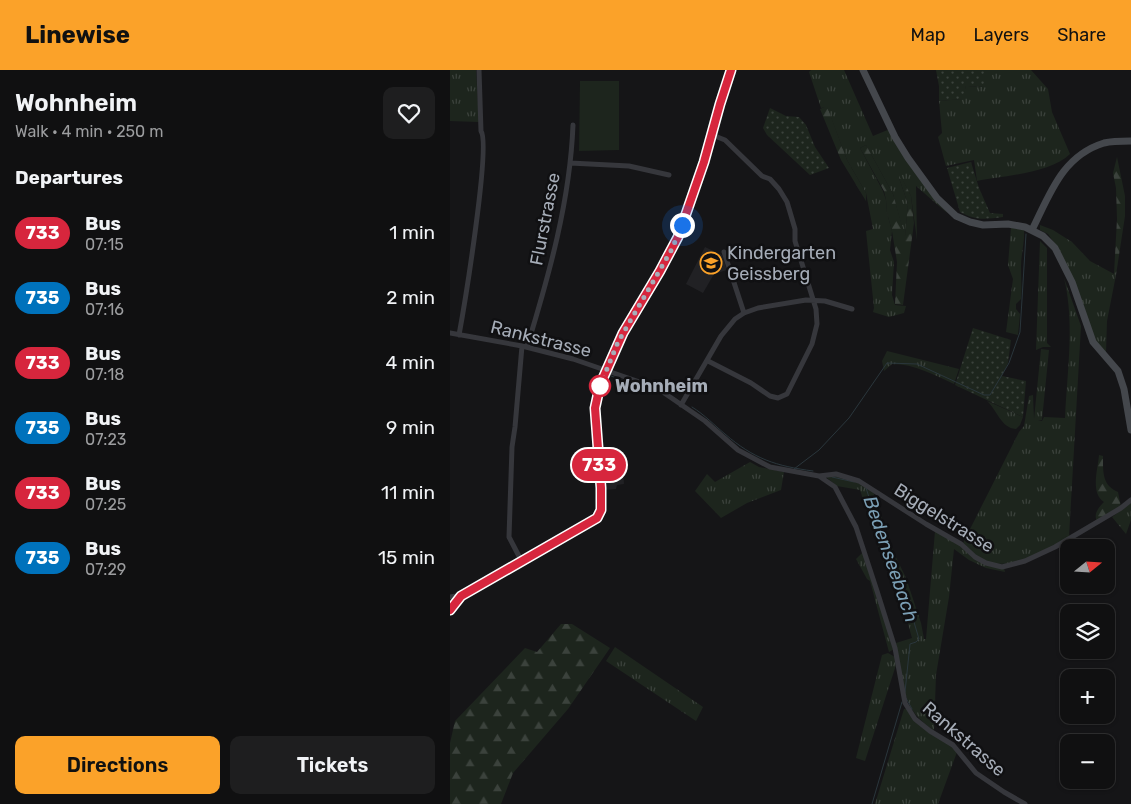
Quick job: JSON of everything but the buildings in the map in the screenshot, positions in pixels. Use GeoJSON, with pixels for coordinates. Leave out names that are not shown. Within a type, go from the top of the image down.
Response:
{"type":"FeatureCollection","features":[{"type":"Feature","properties":{"kind":"street"},"geometry":{"type":"LineString","coordinates":[[459,335],[467,294],[484,154],[484,134],[481,132],[479,70]]}},
{"type":"Feature","properties":{"kind":"street"},"geometry":{"type":"LineString","coordinates":[[450,597],[468,594],[597,518],[600,513],[601,488],[595,408],[600,385],[623,333],[675,243],[698,182],[731,70]]}},
{"type":"Feature","properties":{"kind":"street"},"geometry":{"type":"LineString","coordinates":[[863,70],[895,137],[908,158],[937,198],[956,216],[970,222],[1008,224],[1032,230],[1044,236],[1055,248],[1072,282],[1093,342],[1118,372],[1124,389],[1131,430]]}},
{"type":"Feature","properties":{"kind":"street"},"geometry":{"type":"LineString","coordinates":[[570,163],[573,125]]}},
{"type":"Feature","properties":{"kind":"street"},"geometry":{"type":"LineString","coordinates":[[708,361],[751,383],[770,396],[778,398],[787,394],[812,344],[818,324],[795,241],[795,229],[779,188],[770,179],[762,176],[725,140],[712,136]]}},
{"type":"Feature","properties":{"kind":"street"},"geometry":{"type":"LineString","coordinates":[[1032,230],[1060,176],[1075,158],[1106,142],[1131,141]]}},
{"type":"Feature","properties":{"kind":"street","name":"Flurstrasse"},"geometry":{"type":"LineString","coordinates":[[522,562],[509,537],[512,447],[524,347],[558,234],[570,163],[629,166],[669,175]]}},
{"type":"Feature","properties":{"kind":"street"},"geometry":{"type":"LineString","coordinates":[[724,252],[744,312]]}},
{"type":"Feature","properties":{"kind":"street"},"geometry":{"type":"LineString","coordinates":[[681,405],[721,336],[731,323],[744,312],[759,307],[806,300],[825,301],[852,309]]}},
{"type":"Feature","properties":{"kind":"street","name":"Rankstrasse"},"geometry":{"type":"LineString","coordinates":[[450,333],[524,347],[573,359],[657,388],[705,421],[738,450],[770,467],[819,476],[835,487],[856,527],[895,648],[905,704],[915,719],[953,745],[976,773],[1025,804]]}},
{"type":"Feature","properties":{"kind":"street","name":"Biggelstrasse"},"geometry":{"type":"LineString","coordinates":[[819,476],[836,474],[859,481],[961,544],[975,557],[986,563],[1002,567],[1025,561],[1055,547],[1121,508],[1131,500]]}},
{"type":"Feature","properties":{"kind":"shaded area","name":"Kindergarten Geissberg"},"geometry":{"type":"Polygon","coordinates":[[[705,247],[722,255],[727,270],[714,274],[703,293],[686,284],[705,247]]]}},
{"type":"Feature","properties":{"kind":"shaded area"},"geometry":{"type":"Polygon","coordinates":[[[622,455],[624,484],[617,485],[616,489],[605,490],[602,463],[607,463],[606,456],[622,455]]]}},
{"type":"Feature","properties":{"kind":"green space"},"geometry":{"type":"Polygon","coordinates":[[[450,70],[476,70],[479,122],[450,121],[450,70]]]}},
{"type":"Feature","properties":{"kind":"green space"},"geometry":{"type":"Polygon","coordinates":[[[811,70],[844,70],[873,136],[890,129],[947,213],[916,186],[917,240],[911,196],[899,173],[908,204],[905,238],[893,194],[866,145],[860,148],[886,200],[892,231],[890,250],[894,262],[892,295],[895,305],[906,306],[904,313],[889,317],[873,312],[866,231],[873,229],[866,193],[847,160],[827,107],[821,108],[809,72],[811,70]]]}},
{"type":"Feature","properties":{"kind":"green space"},"geometry":{"type":"Polygon","coordinates":[[[936,70],[985,70],[985,87],[966,86],[963,99],[939,101],[936,70]]]}},
{"type":"Feature","properties":{"kind":"green space"},"geometry":{"type":"Polygon","coordinates":[[[985,70],[1031,70],[1048,89],[1052,112],[1070,154],[1051,166],[1039,170],[977,181],[974,160],[946,166],[938,137],[942,133],[939,101],[962,99],[966,86],[985,87],[985,70]]]}},
{"type":"Feature","properties":{"kind":"green space"},"geometry":{"type":"Polygon","coordinates":[[[580,81],[619,81],[619,150],[579,151],[580,81]]]}},
{"type":"Feature","properties":{"kind":"green space"},"geometry":{"type":"Polygon","coordinates":[[[827,106],[847,160],[866,193],[866,201],[841,160],[820,109],[827,106]]]}},
{"type":"Feature","properties":{"kind":"green space"},"geometry":{"type":"Polygon","coordinates":[[[770,108],[786,116],[799,117],[806,125],[815,147],[829,168],[810,175],[767,135],[763,128],[770,108]]]}},
{"type":"Feature","properties":{"kind":"green space"},"geometry":{"type":"Polygon","coordinates":[[[866,145],[893,194],[905,236],[908,204],[899,178],[899,172],[911,196],[914,223],[903,305],[895,304],[897,262],[892,231],[884,191],[860,148],[866,145]]]}},
{"type":"Feature","properties":{"kind":"green space"},"geometry":{"type":"Polygon","coordinates":[[[1117,157],[1125,196],[1125,216],[1116,275],[1114,274],[1117,219],[1116,188],[1113,173],[1117,157]]]}},
{"type":"Feature","properties":{"kind":"green space"},"geometry":{"type":"Polygon","coordinates":[[[971,162],[979,188],[990,213],[1003,214],[1003,217],[981,219],[960,212],[947,168],[971,162]]]}},
{"type":"Feature","properties":{"kind":"green space"},"geometry":{"type":"Polygon","coordinates":[[[1040,225],[1053,230],[1072,242],[1090,261],[1116,275],[1107,321],[1106,353],[1094,341],[1057,247],[1048,234],[1040,230],[1040,225]]]}},
{"type":"Feature","properties":{"kind":"green space"},"geometry":{"type":"Polygon","coordinates":[[[1011,227],[1024,229],[1021,261],[1021,299],[1016,304],[1016,309],[1020,314],[1018,335],[1006,332],[1013,279],[1008,265],[1011,227]]]}},
{"type":"Feature","properties":{"kind":"green space"},"geometry":{"type":"Polygon","coordinates":[[[1040,241],[1047,248],[1047,343],[1051,347],[1043,347],[1036,350],[1040,241]]]}},
{"type":"Feature","properties":{"kind":"green space"},"geometry":{"type":"Polygon","coordinates":[[[1064,278],[1081,326],[1069,537],[1060,539],[1060,542],[1041,553],[1020,561],[999,564],[984,561],[963,543],[1019,432],[1024,426],[1029,396],[1033,395],[1034,419],[1041,349],[1049,350],[1042,420],[1038,420],[1042,421],[1044,417],[1065,418],[1070,330],[1064,278]]]}},
{"type":"Feature","properties":{"kind":"green space"},"geometry":{"type":"Polygon","coordinates":[[[973,328],[1011,340],[1008,363],[1002,376],[1026,381],[1023,417],[955,385],[973,328]]]}},
{"type":"Feature","properties":{"kind":"green space"},"geometry":{"type":"Polygon","coordinates":[[[887,351],[959,369],[954,384],[924,371],[900,364],[892,364],[884,371],[882,361],[887,351]]]}},
{"type":"Feature","properties":{"kind":"green space"},"geometry":{"type":"Polygon","coordinates":[[[987,401],[1023,417],[1020,425],[1016,429],[1011,428],[1003,422],[987,401]]]}},
{"type":"Feature","properties":{"kind":"green space"},"geometry":{"type":"Polygon","coordinates":[[[1099,455],[1103,456],[1106,482],[1118,492],[1121,507],[1097,521],[1096,513],[1104,502],[1097,493],[1096,487],[1099,455]]]}},
{"type":"Feature","properties":{"kind":"green space"},"geometry":{"type":"Polygon","coordinates":[[[750,462],[759,467],[784,472],[781,490],[747,503],[721,518],[695,491],[707,474],[715,482],[750,462]]]}},
{"type":"Feature","properties":{"kind":"green space"},"geometry":{"type":"Polygon","coordinates":[[[835,476],[859,482],[873,491],[893,551],[906,578],[921,623],[924,639],[926,639],[935,531],[960,545],[974,558],[1004,568],[1005,572],[986,568],[969,560],[954,549],[949,597],[936,675],[934,731],[916,715],[904,690],[896,643],[912,638],[900,595],[885,566],[860,490],[837,486],[826,477],[835,476]]]}},
{"type":"Feature","properties":{"kind":"green space"},"geometry":{"type":"Polygon","coordinates":[[[1131,503],[1131,520],[1126,534],[1112,517],[1131,503]]]}},
{"type":"Feature","properties":{"kind":"green space"},"geometry":{"type":"Polygon","coordinates":[[[863,552],[894,649],[889,652],[870,581],[856,559],[863,552]]]}},
{"type":"Feature","properties":{"kind":"green space"},"geometry":{"type":"Polygon","coordinates":[[[561,624],[572,624],[610,648],[568,709],[513,773],[501,804],[450,804],[450,743],[455,721],[525,648],[537,652],[561,624]]]}},
{"type":"Feature","properties":{"kind":"green space"},"geometry":{"type":"Polygon","coordinates":[[[615,647],[703,707],[696,721],[606,661],[615,647]]]}},
{"type":"Feature","properties":{"kind":"green space"},"geometry":{"type":"Polygon","coordinates":[[[888,653],[895,657],[896,665],[865,761],[856,758],[882,655],[888,653]]]}},
{"type":"Feature","properties":{"kind":"green space"},"geometry":{"type":"Polygon","coordinates":[[[904,709],[908,709],[915,720],[952,746],[957,752],[938,804],[875,804],[904,709]]]}},
{"type":"Feature","properties":{"kind":"waterway"},"geometry":{"type":"LineString","coordinates":[[794,469],[819,450],[849,418],[887,363],[917,364],[984,395],[990,395],[1009,363],[1020,332],[1026,234]]}},
{"type":"Feature","properties":{"kind":"waterway","name":"Bedenseebach"},"geometry":{"type":"LineString","coordinates":[[611,376],[657,392]]}},
{"type":"Feature","properties":{"kind":"waterway","name":"Bedenseebach"},"geometry":{"type":"LineString","coordinates":[[692,407],[746,450],[777,464],[813,471]]}},
{"type":"Feature","properties":{"kind":"waterway","name":"Bedenseebach"},"geometry":{"type":"LineString","coordinates":[[832,477],[854,482]]}},
{"type":"Feature","properties":{"kind":"waterway","name":"Bedenseebach"},"geometry":{"type":"LineString","coordinates":[[866,488],[891,564],[903,585],[919,639],[910,644],[905,692]]}},
{"type":"Feature","properties":{"kind":"waterway"},"geometry":{"type":"LineString","coordinates":[[906,698],[912,709]]}},
{"type":"Feature","properties":{"kind":"waterway","name":"Bedenseebach"},"geometry":{"type":"LineString","coordinates":[[872,804],[902,702]]}},
{"type":"Feature","properties":{"kind":"bus line","name":"733"},"geometry":{"type":"LineString","coordinates":[[450,610],[461,596],[468,594],[597,518],[600,513],[601,488],[595,408],[600,385],[618,342],[678,237],[692,194],[698,182],[731,70]]}},
{"type":"Feature","properties":{"kind":"place","name":"Kindergarten Geissberg"},"geometry":{"type":"Point","coordinates":[711,263]}},
{"type":"Feature","properties":{"kind":"place","name":"Wohnheim"},"geometry":{"type":"Point","coordinates":[600,386]}},
{"type":"Feature","properties":{"kind":"route"},"geometry":{"type":"LineString","coordinates":[[600,386],[618,342],[660,271],[678,237],[682,225]]}}]}
